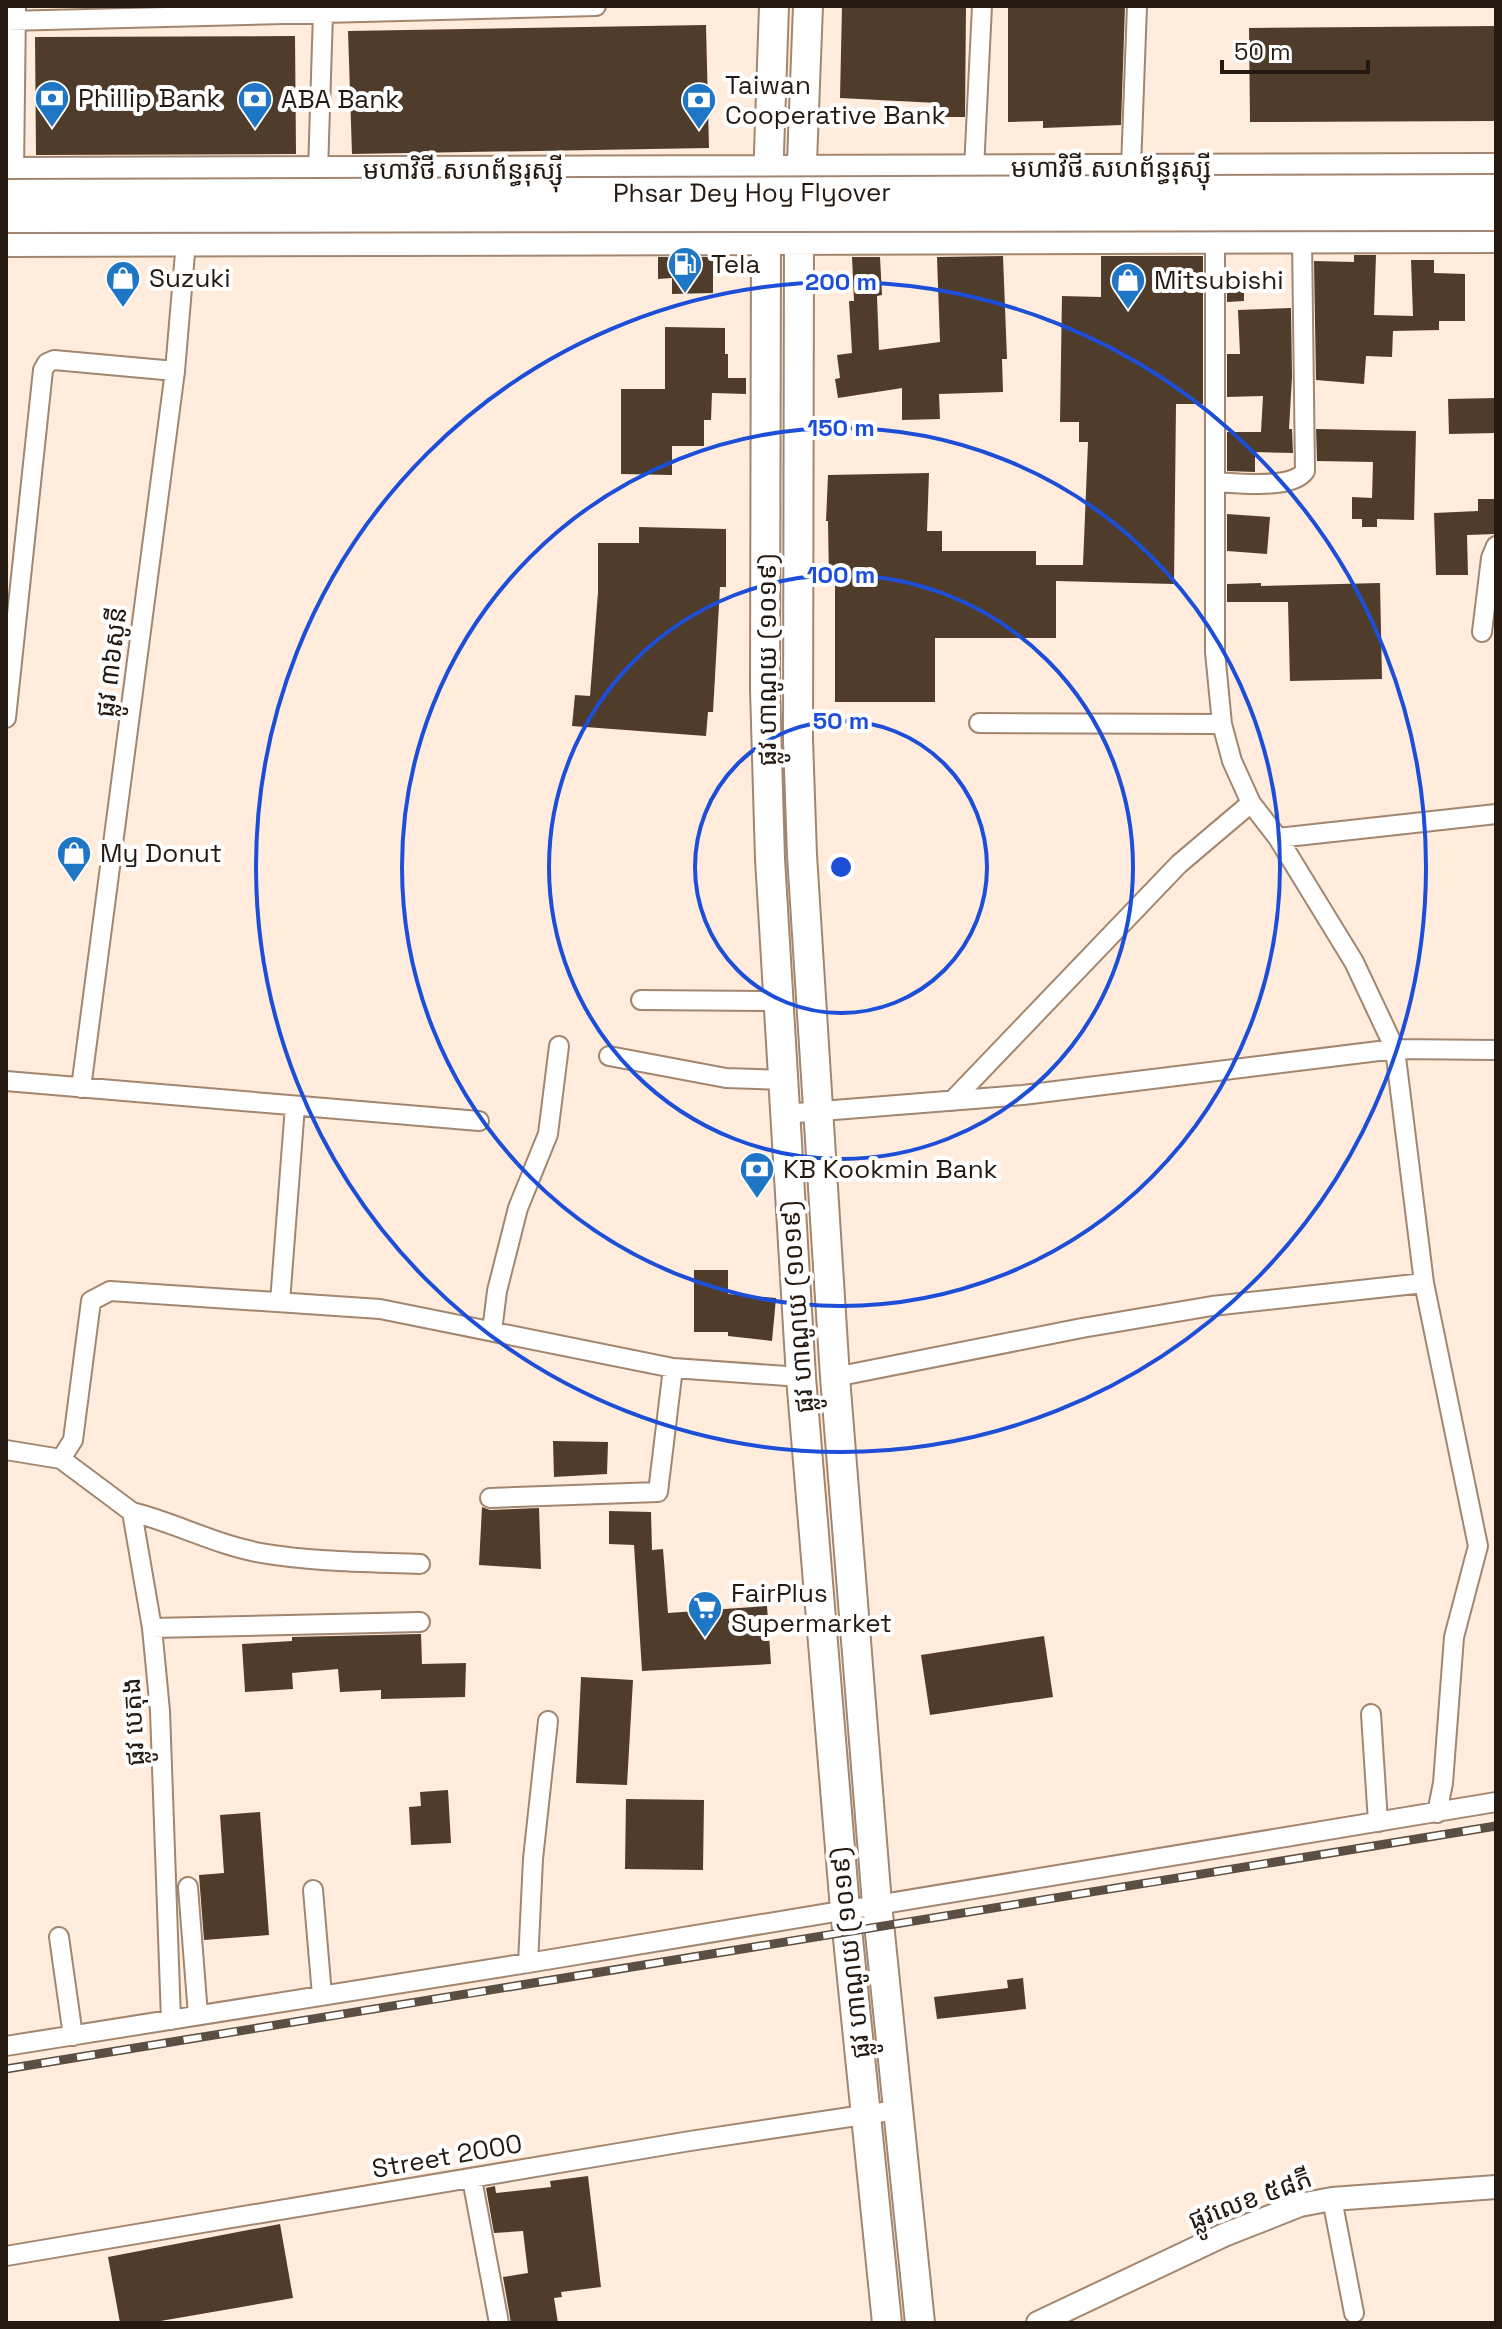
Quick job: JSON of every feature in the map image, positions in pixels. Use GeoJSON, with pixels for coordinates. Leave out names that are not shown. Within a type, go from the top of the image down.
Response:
{"type":"FeatureCollection","features":[{"type":"Feature","properties":{"kind":"highway","name":"Phsar Dey Hoy Flyover"},"geometry":{"type":"LineString","coordinates":[[9,179],[1496,190]]}},
{"type":"Feature","properties":{"kind":"highway","name":"Phsar Dey Hoy Flyover"},"geometry":{"type":"LineString","coordinates":[[6,217],[1496,215]]}},
{"type":"Feature","properties":{"kind":"main road","name":"ផ្លូវ ហាណូយ (១០១៩)"},"geometry":{"type":"LineString","coordinates":[[774,6],[766,240],[765,741],[801,1377],[845,1909],[887,2323]]}},
{"type":"Feature","properties":{"kind":"main road","name":"ផ្លូវ ហាណូយ (១០១៩)"},"geometry":{"type":"LineString","coordinates":[[808,6],[799,240],[798,740],[802,855],[835,1377],[877,1904],[920,2323]]}},
{"type":"Feature","properties":{"kind":"main road"},"geometry":{"type":"LineString","coordinates":[[1131,168],[1112,180],[1104,203],[1112,224],[1133,239]]}},
{"type":"Feature","properties":{"kind":"main road","name":"មហាវិថី សហព័ន្ធរុស្ស៊ី"},"geometry":{"type":"LineString","coordinates":[[9,179],[318,171],[1496,168]]}},
{"type":"Feature","properties":{"kind":"main road"},"geometry":{"type":"LineString","coordinates":[[346,241],[364,229],[372,208],[365,185],[348,171]]}},
{"type":"Feature","properties":{"kind":"main road"},"geometry":{"type":"LineString","coordinates":[[6,242],[1496,238]]}},
{"type":"Feature","properties":{"kind":"street"},"geometry":{"type":"LineString","coordinates":[[9,179],[12,16],[596,6]]}},
{"type":"Feature","properties":{"kind":"street"},"geometry":{"type":"LineString","coordinates":[[974,169],[982,6]]}},
{"type":"Feature","properties":{"kind":"street"},"geometry":{"type":"LineString","coordinates":[[1131,168],[1137,6]]}},
{"type":"Feature","properties":{"kind":"street"},"geometry":{"type":"LineString","coordinates":[[318,171],[323,13]]}},
{"type":"Feature","properties":{"kind":"street"},"geometry":{"type":"LineString","coordinates":[[1215,239],[1215,652],[1222,724],[1232,761],[1251,803],[1278,838],[1354,962],[1395,1049],[1424,1283],[1478,1546],[1454,1637],[1443,1783],[1437,1813]]}},
{"type":"Feature","properties":{"kind":"street"},"geometry":{"type":"LineString","coordinates":[[1215,482],[1277,483],[1295,480],[1305,471],[1302,239]]}},
{"type":"Feature","properties":{"kind":"street","name":"ផ្លូវ ៣៦សូនី"},"geometry":{"type":"LineString","coordinates":[[81,1088],[175,371],[186,241]]}},
{"type":"Feature","properties":{"kind":"street"},"geometry":{"type":"LineString","coordinates":[[6,718],[10,651],[43,370],[47,363],[54,360],[175,371]]}},
{"type":"Feature","properties":{"kind":"street"},"geometry":{"type":"LineString","coordinates":[[6,534],[26,535]]}},
{"type":"Feature","properties":{"kind":"street"},"geometry":{"type":"LineString","coordinates":[[1482,632],[1491,558],[1496,546]]}},
{"type":"Feature","properties":{"kind":"street"},"geometry":{"type":"LineString","coordinates":[[979,723],[1222,724]]}},
{"type":"Feature","properties":{"kind":"street"},"geometry":{"type":"LineString","coordinates":[[952,1101],[1179,864],[1251,803]]}},
{"type":"Feature","properties":{"kind":"street"},"geometry":{"type":"LineString","coordinates":[[1278,838],[1496,814]]}},
{"type":"Feature","properties":{"kind":"street"},"geometry":{"type":"LineString","coordinates":[[641,1000],[778,1001]]}},
{"type":"Feature","properties":{"kind":"street"},"geometry":{"type":"LineString","coordinates":[[492,1331],[497,1291],[518,1208],[548,1134],[559,1046]]}},
{"type":"Feature","properties":{"kind":"street"},"geometry":{"type":"LineString","coordinates":[[784,1114],[1023,1095],[1395,1049],[1496,1050]]}},
{"type":"Feature","properties":{"kind":"street"},"geometry":{"type":"LineString","coordinates":[[609,1056],[726,1078],[782,1080]]}},
{"type":"Feature","properties":{"kind":"street"},"geometry":{"type":"LineString","coordinates":[[6,1081],[479,1121]]}},
{"type":"Feature","properties":{"kind":"street"},"geometry":{"type":"LineString","coordinates":[[280,1302],[295,1106]]}},
{"type":"Feature","properties":{"kind":"street"},"geometry":{"type":"LineString","coordinates":[[835,1377],[1082,1328],[1212,1306],[1424,1283]]}},
{"type":"Feature","properties":{"kind":"street"},"geometry":{"type":"LineString","coordinates":[[61,1459],[73,1440],[91,1301],[110,1291],[380,1309],[673,1368],[801,1377]]}},
{"type":"Feature","properties":{"kind":"street"},"geometry":{"type":"LineString","coordinates":[[490,1498],[658,1492],[673,1368]]}},
{"type":"Feature","properties":{"kind":"street"},"geometry":{"type":"LineString","coordinates":[[6,1450],[61,1459],[132,1512],[162,1519],[213,1540],[260,1553],[420,1564]]}},
{"type":"Feature","properties":{"kind":"street","name":"ផ្លូវ បេតុង"},"geometry":{"type":"LineString","coordinates":[[132,1512],[152,1628],[160,1711],[171,2020]]}},
{"type":"Feature","properties":{"kind":"street"},"geometry":{"type":"LineString","coordinates":[[152,1628],[420,1622]]}},
{"type":"Feature","properties":{"kind":"street"},"geometry":{"type":"LineString","coordinates":[[1371,1714],[1378,1822]]}},
{"type":"Feature","properties":{"kind":"street"},"geometry":{"type":"LineString","coordinates":[[528,1963],[533,1859],[548,1721]]}},
{"type":"Feature","properties":{"kind":"street"},"geometry":{"type":"LineString","coordinates":[[6,2046],[528,1963],[1496,1802]]}},
{"type":"Feature","properties":{"kind":"street"},"geometry":{"type":"LineString","coordinates":[[188,1887],[198,2015]]}},
{"type":"Feature","properties":{"kind":"street"},"geometry":{"type":"LineString","coordinates":[[313,1890],[322,1995]]}},
{"type":"Feature","properties":{"kind":"street"},"geometry":{"type":"LineString","coordinates":[[59,1937],[73,2036]]}},
{"type":"Feature","properties":{"kind":"street","name":"Street 2000"},"geometry":{"type":"LineString","coordinates":[[6,2256],[690,2141],[897,2110]]}},
{"type":"Feature","properties":{"kind":"street"},"geometry":{"type":"LineString","coordinates":[[472,2179],[499,2323]]}},
{"type":"Feature","properties":{"kind":"street","name":"ផ្លូវលេខ ៥៨ភី"},"geometry":{"type":"LineString","coordinates":[[1038,2323],[1224,2235],[1300,2205],[1332,2199],[1496,2187]]}},
{"type":"Feature","properties":{"kind":"street"},"geometry":{"type":"LineString","coordinates":[[1332,2199],[1354,2313]]}},
{"type":"Feature","properties":{"kind":"building"},"geometry":{"type":"Polygon","coordinates":[[[842,6],[966,6],[965,117],[937,117],[937,103],[840,98],[842,6]]]}},
{"type":"Feature","properties":{"kind":"building"},"geometry":{"type":"Polygon","coordinates":[[[1008,6],[1125,6],[1121,125],[1043,128],[1043,121],[1008,122],[1008,6]]]}},
{"type":"Feature","properties":{"kind":"building"},"geometry":{"type":"Polygon","coordinates":[[[706,25],[709,148],[352,154],[348,31],[706,25]]]}},
{"type":"Feature","properties":{"kind":"building"},"geometry":{"type":"Polygon","coordinates":[[[1496,26],[1496,121],[1250,122],[1249,28],[1496,26]]]}},
{"type":"Feature","properties":{"kind":"building"},"geometry":{"type":"Polygon","coordinates":[[[295,36],[296,154],[36,155],[35,37],[295,36]]]}},
{"type":"Feature","properties":{"kind":"building"},"geometry":{"type":"Polygon","coordinates":[[[1354,255],[1376,255],[1374,315],[1413,316],[1411,260],[1434,260],[1434,273],[1465,274],[1465,321],[1439,321],[1439,330],[1393,331],[1392,357],[1366,356],[1364,384],[1316,380],[1314,261],[1354,262],[1354,255]]]}},
{"type":"Feature","properties":{"kind":"building"},"geometry":{"type":"Polygon","coordinates":[[[1003,256],[1007,359],[1002,359],[1003,392],[939,394],[940,419],[902,420],[902,388],[838,398],[835,379],[840,378],[837,355],[852,353],[849,301],[854,301],[852,257],[880,257],[882,295],[877,296],[879,350],[940,342],[937,257],[1003,256]]]}},
{"type":"Feature","properties":{"kind":"building"},"geometry":{"type":"Polygon","coordinates":[[[1101,256],[1203,256],[1203,404],[1176,404],[1174,584],[1056,581],[1056,638],[935,638],[935,702],[835,702],[835,582],[829,582],[826,521],[828,475],[929,473],[927,531],[942,531],[942,551],[1036,551],[1036,565],[1083,565],[1088,442],[1079,442],[1079,422],[1060,422],[1062,296],[1101,297],[1101,256]]]}},
{"type":"Feature","properties":{"kind":"building"},"geometry":{"type":"Polygon","coordinates":[[[658,257],[713,257],[713,293],[672,294],[672,278],[658,279],[658,257]]]}},
{"type":"Feature","properties":{"kind":"building"},"geometry":{"type":"Polygon","coordinates":[[[1227,274],[1244,275],[1244,301],[1227,302],[1227,274]]]}},
{"type":"Feature","properties":{"kind":"building"},"geometry":{"type":"Polygon","coordinates":[[[1291,308],[1289,429],[1292,429],[1293,453],[1255,452],[1255,472],[1227,471],[1227,432],[1261,432],[1263,396],[1227,397],[1227,354],[1240,354],[1238,310],[1291,308]]]}},
{"type":"Feature","properties":{"kind":"building"},"geometry":{"type":"Polygon","coordinates":[[[665,327],[725,328],[728,378],[746,378],[746,394],[712,393],[711,420],[704,420],[704,446],[672,446],[672,475],[621,474],[621,389],[665,389],[665,327]]]}},
{"type":"Feature","properties":{"kind":"building"},"geometry":{"type":"Polygon","coordinates":[[[1496,398],[1496,433],[1449,434],[1448,399],[1496,398]]]}},
{"type":"Feature","properties":{"kind":"building"},"geometry":{"type":"Polygon","coordinates":[[[1316,429],[1416,431],[1414,520],[1377,519],[1377,527],[1362,527],[1362,519],[1352,519],[1352,497],[1372,498],[1373,462],[1317,461],[1316,429]]]}},
{"type":"Feature","properties":{"kind":"building"},"geometry":{"type":"Polygon","coordinates":[[[1478,499],[1496,499],[1496,534],[1467,535],[1468,575],[1436,575],[1434,513],[1478,511],[1478,499]]]}},
{"type":"Feature","properties":{"kind":"building"},"geometry":{"type":"Polygon","coordinates":[[[1227,514],[1270,517],[1267,554],[1227,551],[1227,514]]]}},
{"type":"Feature","properties":{"kind":"building"},"geometry":{"type":"Polygon","coordinates":[[[639,527],[726,529],[726,587],[720,587],[713,712],[708,712],[706,736],[572,726],[575,695],[590,696],[598,592],[598,543],[639,543],[639,527]]]}},
{"type":"Feature","properties":{"kind":"building"},"geometry":{"type":"Polygon","coordinates":[[[1261,583],[1261,586],[1380,583],[1382,679],[1290,681],[1288,602],[1227,602],[1227,584],[1261,583]]]}},
{"type":"Feature","properties":{"kind":"building"},"geometry":{"type":"Polygon","coordinates":[[[694,1270],[728,1270],[728,1294],[776,1298],[772,1341],[728,1336],[728,1332],[694,1332],[694,1270]]]}},
{"type":"Feature","properties":{"kind":"building"},"geometry":{"type":"Polygon","coordinates":[[[553,1441],[608,1442],[607,1474],[554,1477],[553,1441]]]}},
{"type":"Feature","properties":{"kind":"building"},"geometry":{"type":"Polygon","coordinates":[[[482,1507],[490,1510],[539,1508],[541,1569],[479,1565],[482,1507]]]}},
{"type":"Feature","properties":{"kind":"building","name":"FairPlus Supermarket"},"geometry":{"type":"Polygon","coordinates":[[[609,1511],[651,1512],[652,1550],[663,1549],[668,1613],[767,1606],[771,1664],[642,1671],[634,1545],[609,1544],[609,1511]]]}},
{"type":"Feature","properties":{"kind":"building"},"geometry":{"type":"Polygon","coordinates":[[[421,1634],[422,1664],[466,1663],[465,1697],[381,1699],[381,1690],[340,1692],[338,1669],[292,1673],[293,1689],[245,1692],[242,1644],[292,1641],[292,1637],[421,1634]]]}},
{"type":"Feature","properties":{"kind":"building"},"geometry":{"type":"Polygon","coordinates":[[[1044,1636],[1053,1697],[930,1715],[921,1655],[1044,1636]]]}},
{"type":"Feature","properties":{"kind":"building"},"geometry":{"type":"Polygon","coordinates":[[[581,1677],[633,1680],[627,1785],[576,1783],[581,1677]]]}},
{"type":"Feature","properties":{"kind":"building"},"geometry":{"type":"Polygon","coordinates":[[[448,1790],[451,1843],[411,1845],[409,1807],[421,1806],[420,1792],[448,1790]]]}},
{"type":"Feature","properties":{"kind":"building"},"geometry":{"type":"Polygon","coordinates":[[[626,1799],[704,1800],[703,1870],[625,1869],[626,1799]]]}},
{"type":"Feature","properties":{"kind":"building"},"geometry":{"type":"Polygon","coordinates":[[[260,1812],[269,1935],[204,1940],[199,1875],[224,1873],[220,1815],[260,1812]]]}},
{"type":"Feature","properties":{"kind":"building"},"geometry":{"type":"Polygon","coordinates":[[[1023,1978],[1026,2009],[937,2019],[934,1997],[1008,1988],[1007,1980],[1023,1978]]]}},
{"type":"Feature","properties":{"kind":"building"},"geometry":{"type":"Polygon","coordinates":[[[588,2176],[601,2287],[561,2292],[562,2297],[554,2298],[558,2323],[511,2323],[503,2277],[528,2273],[523,2231],[494,2233],[486,2188],[495,2186],[496,2193],[551,2187],[550,2181],[588,2176]]]}},
{"type":"Feature","properties":{"kind":"building"},"geometry":{"type":"Polygon","coordinates":[[[280,2224],[293,2298],[149,2323],[120,2323],[108,2257],[280,2224]]]}},
{"type":"Feature","properties":{"kind":"railway"},"geometry":{"type":"LineString","coordinates":[[6,2069],[1496,1826]]}},
{"type":"Feature","properties":{"kind":"place","name":"Phillip Bank"},"geometry":{"type":"Point","coordinates":[52,129]}},
{"type":"Feature","properties":{"kind":"place","name":"ABA Bank"},"geometry":{"type":"Point","coordinates":[255,130]}},
{"type":"Feature","properties":{"kind":"place","name":"Taiwan Cooperative Bank"},"geometry":{"type":"Point","coordinates":[699,131]}},
{"type":"Feature","properties":{"kind":"place","name":"Tela"},"geometry":{"type":"Point","coordinates":[685,295]}},
{"type":"Feature","properties":{"kind":"place","name":"Suzuki"},"geometry":{"type":"Point","coordinates":[123,309]}},
{"type":"Feature","properties":{"kind":"place","name":"Mitsubishi"},"geometry":{"type":"Point","coordinates":[1128,311]}},
{"type":"Feature","properties":{"kind":"place","name":"My Donut"},"geometry":{"type":"Point","coordinates":[74,884]}},
{"type":"Feature","properties":{"kind":"place","name":"KB Kookmin Bank"},"geometry":{"type":"Point","coordinates":[757,1200]}},
{"type":"Feature","properties":{"kind":"place","name":"FairPlus Supermarket"},"geometry":{"type":"Point","coordinates":[705,1639]}}]}
